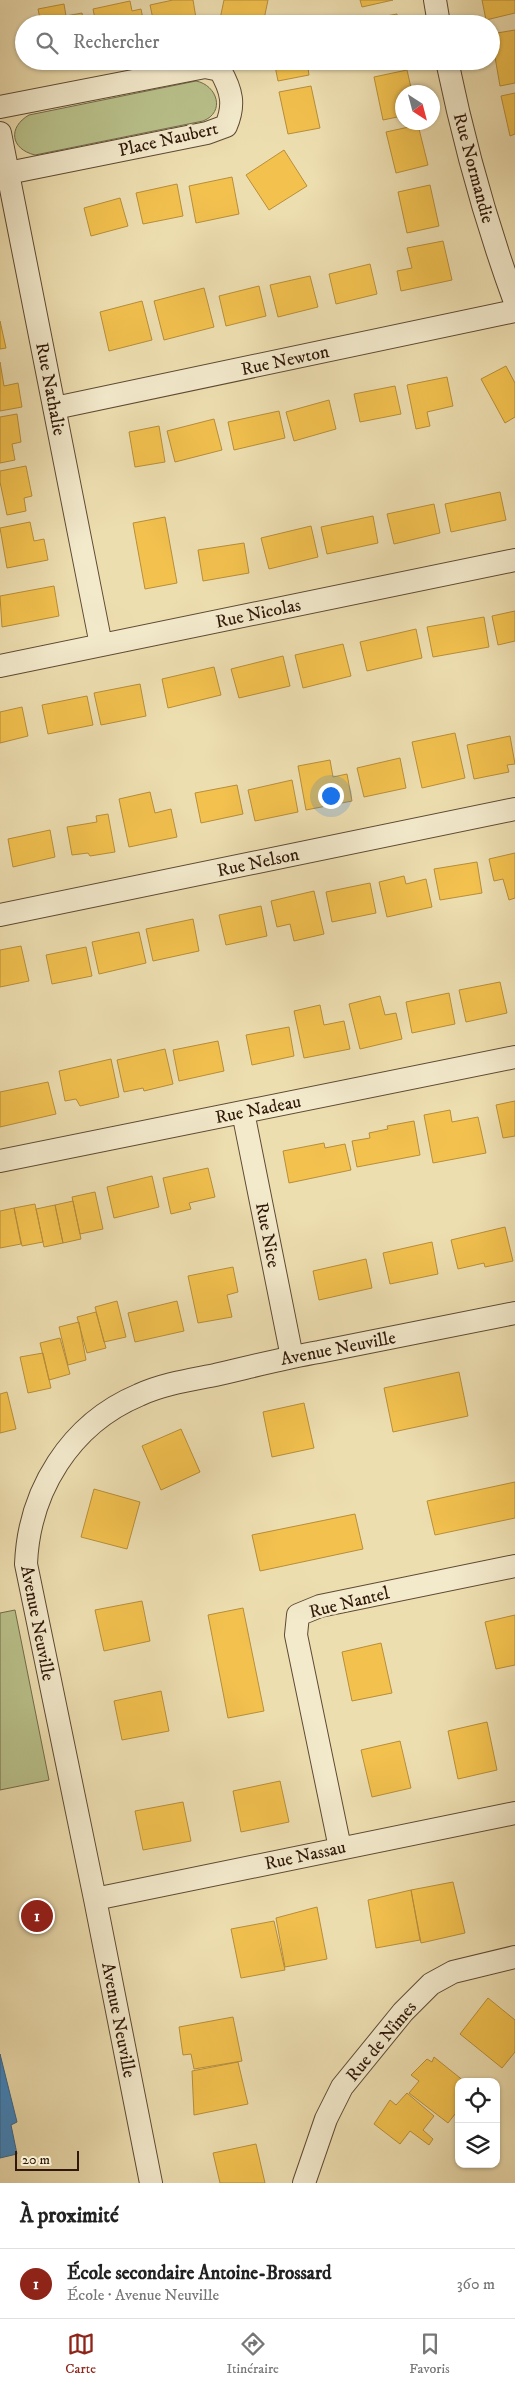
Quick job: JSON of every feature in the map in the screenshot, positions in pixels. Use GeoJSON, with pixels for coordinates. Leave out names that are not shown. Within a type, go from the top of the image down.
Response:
{"type":"FeatureCollection","features":[{"type":"Feature","properties":{"kind":"street"},"geometry":{"type":"LineString","coordinates":[[434,0],[437,15]]}},
{"type":"Feature","properties":{"kind":"street","name":"Place Naubert"},"geometry":{"type":"LineString","coordinates":[[0,108],[190,70]]}},
{"type":"Feature","properties":{"kind":"street","name":"Place Naubert"},"geometry":{"type":"LineString","coordinates":[[8,173],[207,133],[226,126],[233,111],[228,83],[220,70]]}},
{"type":"Feature","properties":{"kind":"street","name":"Rue Normandie"},"geometry":{"type":"LineString","coordinates":[[449,70],[473,172],[494,245],[515,302]]}},
{"type":"Feature","properties":{"kind":"street","name":"Rue Nathalie"},"geometry":{"type":"LineString","coordinates":[[0,133],[101,646]]}},
{"type":"Feature","properties":{"kind":"street","name":"Rue Newton"},"geometry":{"type":"LineString","coordinates":[[55,408],[515,311]]}},
{"type":"Feature","properties":{"kind":"street","name":"Rue Nicolas"},"geometry":{"type":"LineString","coordinates":[[0,666],[515,560]]}},
{"type":"Feature","properties":{"kind":"street","name":"Rue Nelson"},"geometry":{"type":"LineString","coordinates":[[0,914],[515,809]]}},
{"type":"Feature","properties":{"kind":"street","name":"Rue Nadeau"},"geometry":{"type":"LineString","coordinates":[[0,1161],[515,1057]]}},
{"type":"Feature","properties":{"kind":"street","name":"Rue Nice"},"geometry":{"type":"LineString","coordinates":[[243,1112],[292,1357]]}},
{"type":"Feature","properties":{"kind":"street","name":"Avenue Neuville"},"geometry":{"type":"LineString","coordinates":[[151,2183],[26,1564],[31,1519],[42,1489],[57,1464],[74,1442],[94,1423],[138,1395],[165,1386],[292,1357],[515,1313]]}},
{"type":"Feature","properties":{"kind":"street","name":"Rue Nantel"},"geometry":{"type":"LineString","coordinates":[[340,1848],[296,1635],[298,1615],[320,1606],[515,1566]]}},
{"type":"Feature","properties":{"kind":"street","name":"Rue Nassau"},"geometry":{"type":"LineString","coordinates":[[95,1899],[515,1813]]}},
{"type":"Feature","properties":{"kind":"street","name":"Rue de Nîmes"},"geometry":{"type":"LineString","coordinates":[[304,2183],[326,2119],[342,2087],[403,2012],[431,1984],[453,1972],[515,1957]]}},
{"type":"Feature","properties":{"kind":"green space"},"geometry":{"type":"Polygon","coordinates":[[[196,81],[203,83],[209,88],[214,93],[216,99],[215,112],[203,121],[35,155],[21,148],[15,137],[18,125],[29,115],[196,81]]]}},
{"type":"Feature","properties":{"kind":"green space"},"geometry":{"type":"Polygon","coordinates":[[[15,1610],[49,1780],[0,1790],[0,1613],[15,1610]]]}},
{"type":"Feature","properties":{"kind":"building: Logements"},"geometry":{"type":"Polygon","coordinates":[[[173,0],[193,0],[196,15],[152,15],[150,5],[173,0]]]}},
{"type":"Feature","properties":{"kind":"building: Logements"},"geometry":{"type":"Polygon","coordinates":[[[224,0],[268,0],[265,15],[221,15],[224,0]]]}},
{"type":"Feature","properties":{"kind":"building: Logements"},"geometry":{"type":"Polygon","coordinates":[[[360,0],[393,0],[362,7],[360,0]]]}},
{"type":"Feature","properties":{"kind":"building: Logements"},"geometry":{"type":"Polygon","coordinates":[[[482,0],[515,0],[515,13],[500,17],[500,15],[485,15],[482,0]]]}},
{"type":"Feature","properties":{"kind":"building: Logements"},"geometry":{"type":"Polygon","coordinates":[[[130,1],[132,11],[141,9],[142,15],[94,15],[93,9],[130,1]]]}},
{"type":"Feature","properties":{"kind":"building: Logements"},"geometry":{"type":"Polygon","coordinates":[[[64,4],[66,15],[39,15],[38,9],[64,4]]]}},
{"type":"Feature","properties":{"kind":"building: Logements"},"geometry":{"type":"Polygon","coordinates":[[[515,30],[515,83],[500,86],[497,70],[500,70],[500,32],[515,30]]]}},
{"type":"Feature","properties":{"kind":"building: Logements"},"geometry":{"type":"Polygon","coordinates":[[[276,70],[308,70],[309,75],[278,81],[276,70]]]}},
{"type":"Feature","properties":{"kind":"building: Logements"},"geometry":{"type":"Polygon","coordinates":[[[407,70],[410,85],[395,85],[395,117],[383,120],[374,77],[407,70]]]}},
{"type":"Feature","properties":{"kind":"building: Logements"},"geometry":{"type":"Polygon","coordinates":[[[311,86],[320,128],[288,134],[279,92],[311,86]]]}},
{"type":"Feature","properties":{"kind":"building: Logements"},"geometry":{"type":"Polygon","coordinates":[[[515,93],[515,134],[510,136],[501,96],[515,93]]]}},
{"type":"Feature","properties":{"kind":"building: Logements"},"geometry":{"type":"Polygon","coordinates":[[[419,130],[428,165],[396,173],[386,132],[419,130]]]}},
{"type":"Feature","properties":{"kind":"building: Logements"},"geometry":{"type":"Polygon","coordinates":[[[284,150],[307,186],[269,210],[246,175],[284,150]]]}},
{"type":"Feature","properties":{"kind":"building: Logements"},"geometry":{"type":"Polygon","coordinates":[[[232,177],[239,214],[196,223],[189,186],[232,177]]]}},
{"type":"Feature","properties":{"kind":"building: Logements"},"geometry":{"type":"Polygon","coordinates":[[[177,184],[183,216],[143,224],[136,193],[177,184]]]}},
{"type":"Feature","properties":{"kind":"building: Logements"},"geometry":{"type":"Polygon","coordinates":[[[430,185],[439,226],[407,233],[398,192],[430,185]]]}},
{"type":"Feature","properties":{"kind":"building: Logements"},"geometry":{"type":"Polygon","coordinates":[[[120,198],[128,226],[91,236],[84,208],[120,198]]]}},
{"type":"Feature","properties":{"kind":"building: Logements"},"geometry":{"type":"Polygon","coordinates":[[[443,241],[452,280],[401,291],[397,271],[412,268],[407,248],[443,241]]]}},
{"type":"Feature","properties":{"kind":"building: Logements"},"geometry":{"type":"Polygon","coordinates":[[[370,264],[377,294],[336,304],[329,274],[370,264]]]}},
{"type":"Feature","properties":{"kind":"building: Logements"},"geometry":{"type":"Polygon","coordinates":[[[310,276],[318,307],[278,317],[270,285],[310,276]]]}},
{"type":"Feature","properties":{"kind":"building: Logements"},"geometry":{"type":"Polygon","coordinates":[[[259,286],[266,316],[226,326],[219,296],[259,286]]]}},
{"type":"Feature","properties":{"kind":"building: Logements"},"geometry":{"type":"Polygon","coordinates":[[[204,288],[214,327],[164,340],[154,301],[204,288]]]}},
{"type":"Feature","properties":{"kind":"building: Logements"},"geometry":{"type":"Polygon","coordinates":[[[142,301],[152,340],[109,351],[100,312],[142,301]]]}},
{"type":"Feature","properties":{"kind":"building: Logements"},"geometry":{"type":"Polygon","coordinates":[[[0,321],[6,348],[0,349],[0,321]]]}},
{"type":"Feature","properties":{"kind":"building: Logements"},"geometry":{"type":"Polygon","coordinates":[[[0,362],[4,386],[18,383],[22,407],[0,411],[0,362]]]}},
{"type":"Feature","properties":{"kind":"building: Logements"},"geometry":{"type":"Polygon","coordinates":[[[506,366],[515,383],[515,417],[505,423],[481,379],[506,366]]]}},
{"type":"Feature","properties":{"kind":"building: Logements"},"geometry":{"type":"Polygon","coordinates":[[[447,377],[453,406],[427,412],[430,426],[416,429],[407,385],[447,377]]]}},
{"type":"Feature","properties":{"kind":"building: Logements"},"geometry":{"type":"Polygon","coordinates":[[[395,386],[401,414],[360,422],[354,394],[395,386]]]}},
{"type":"Feature","properties":{"kind":"building: Logements"},"geometry":{"type":"Polygon","coordinates":[[[329,400],[336,429],[294,441],[286,412],[329,400]]]}},
{"type":"Feature","properties":{"kind":"building: Logements"},"geometry":{"type":"Polygon","coordinates":[[[279,411],[285,438],[234,450],[228,422],[279,411]]]}},
{"type":"Feature","properties":{"kind":"building: Logements"},"geometry":{"type":"Polygon","coordinates":[[[17,414],[21,442],[12,444],[15,460],[0,463],[0,417],[17,414]]]}},
{"type":"Feature","properties":{"kind":"building: Logements"},"geometry":{"type":"Polygon","coordinates":[[[214,419],[222,450],[175,462],[167,431],[214,419]]]}},
{"type":"Feature","properties":{"kind":"building: Logements"},"geometry":{"type":"Polygon","coordinates":[[[159,426],[165,462],[135,467],[129,432],[159,426]]]}},
{"type":"Feature","properties":{"kind":"building: Logements"},"geometry":{"type":"Polygon","coordinates":[[[26,466],[32,496],[24,498],[26,511],[7,515],[0,482],[0,471],[26,466]]]}},
{"type":"Feature","properties":{"kind":"building: Logements"},"geometry":{"type":"Polygon","coordinates":[[[500,492],[506,520],[451,532],[445,504],[500,492]]]}},
{"type":"Feature","properties":{"kind":"building: Logements"},"geometry":{"type":"Polygon","coordinates":[[[434,504],[440,533],[394,544],[387,514],[434,504]]]}},
{"type":"Feature","properties":{"kind":"building: Logements"},"geometry":{"type":"Polygon","coordinates":[[[373,516],[378,543],[327,554],[321,527],[373,516]]]}},
{"type":"Feature","properties":{"kind":"building: Logements"},"geometry":{"type":"Polygon","coordinates":[[[165,517],[177,583],[145,589],[133,523],[165,517]]]}},
{"type":"Feature","properties":{"kind":"building: Logements"},"geometry":{"type":"Polygon","coordinates":[[[30,522],[34,541],[44,539],[48,560],[7,568],[0,528],[30,522]]]}},
{"type":"Feature","properties":{"kind":"building: Logements"},"geometry":{"type":"Polygon","coordinates":[[[311,526],[318,557],[269,569],[261,538],[311,526]]]}},
{"type":"Feature","properties":{"kind":"building: Logements"},"geometry":{"type":"Polygon","coordinates":[[[244,543],[249,573],[203,581],[198,550],[244,543]]]}},
{"type":"Feature","properties":{"kind":"building: Logements"},"geometry":{"type":"Polygon","coordinates":[[[54,586],[59,616],[2,627],[0,596],[54,586]]]}},
{"type":"Feature","properties":{"kind":"building: Logements"},"geometry":{"type":"Polygon","coordinates":[[[515,611],[515,641],[498,645],[492,616],[515,611]]]}},
{"type":"Feature","properties":{"kind":"building: Logements"},"geometry":{"type":"Polygon","coordinates":[[[484,617],[489,647],[433,657],[427,627],[484,617]]]}},
{"type":"Feature","properties":{"kind":"building: Logements"},"geometry":{"type":"Polygon","coordinates":[[[416,629],[422,658],[367,671],[360,642],[416,629]]]}},
{"type":"Feature","properties":{"kind":"building: Logements"},"geometry":{"type":"Polygon","coordinates":[[[343,644],[351,676],[303,688],[295,655],[343,644]]]}},
{"type":"Feature","properties":{"kind":"building: Logements"},"geometry":{"type":"Polygon","coordinates":[[[283,656],[290,686],[239,698],[231,669],[283,656]]]}},
{"type":"Feature","properties":{"kind":"building: Logements"},"geometry":{"type":"Polygon","coordinates":[[[214,667],[221,695],[168,708],[162,679],[214,667]]]}},
{"type":"Feature","properties":{"kind":"building: Logements"},"geometry":{"type":"Polygon","coordinates":[[[140,684],[146,716],[101,725],[94,693],[140,684]]]}},
{"type":"Feature","properties":{"kind":"building: Logements"},"geometry":{"type":"Polygon","coordinates":[[[87,696],[93,725],[48,734],[42,705],[87,696]]]}},
{"type":"Feature","properties":{"kind":"building: Logements"},"geometry":{"type":"Polygon","coordinates":[[[22,707],[28,736],[0,743],[0,712],[22,707]]]}},
{"type":"Feature","properties":{"kind":"building: Logements"},"geometry":{"type":"Polygon","coordinates":[[[455,733],[465,778],[422,788],[412,742],[455,733]]]}},
{"type":"Feature","properties":{"kind":"building: Logements"},"geometry":{"type":"Polygon","coordinates":[[[510,736],[515,764],[507,765],[509,772],[474,779],[467,745],[510,736]]]}},
{"type":"Feature","properties":{"kind":"building: Logements"},"geometry":{"type":"Polygon","coordinates":[[[400,758],[406,788],[364,797],[357,768],[400,758]]]}},
{"type":"Feature","properties":{"kind":"building: Logements"},"geometry":{"type":"Polygon","coordinates":[[[330,760],[333,777],[347,774],[352,801],[306,810],[298,766],[330,760]]]}},
{"type":"Feature","properties":{"kind":"building: Logements"},"geometry":{"type":"Polygon","coordinates":[[[292,780],[298,812],[255,821],[248,790],[292,780]]]}},
{"type":"Feature","properties":{"kind":"building: Logements"},"geometry":{"type":"Polygon","coordinates":[[[237,785],[243,814],[201,823],[195,793],[237,785]]]}},
{"type":"Feature","properties":{"kind":"building: Logements"},"geometry":{"type":"Polygon","coordinates":[[[150,792],[155,813],[171,809],[177,837],[129,847],[119,799],[150,792]]]}},
{"type":"Feature","properties":{"kind":"building: Logements"},"geometry":{"type":"Polygon","coordinates":[[[108,814],[115,852],[90,856],[88,853],[72,855],[67,827],[97,822],[96,816],[108,814]]]}},
{"type":"Feature","properties":{"kind":"building: Logements"},"geometry":{"type":"Polygon","coordinates":[[[50,830],[55,857],[13,867],[8,839],[50,830]]]}},
{"type":"Feature","properties":{"kind":"building: Logements"},"geometry":{"type":"Polygon","coordinates":[[[515,853],[515,898],[509,900],[503,879],[494,881],[489,859],[515,853]]]}},
{"type":"Feature","properties":{"kind":"building: Logements"},"geometry":{"type":"Polygon","coordinates":[[[477,862],[482,893],[440,900],[434,869],[477,862]]]}},
{"type":"Feature","properties":{"kind":"building: Logements"},"geometry":{"type":"Polygon","coordinates":[[[404,876],[406,884],[426,879],[432,907],[387,917],[379,882],[404,876]]]}},
{"type":"Feature","properties":{"kind":"building: Logements"},"geometry":{"type":"Polygon","coordinates":[[[370,883],[376,913],[332,922],[326,892],[370,883]]]}},
{"type":"Feature","properties":{"kind":"building: Logements"},"geometry":{"type":"Polygon","coordinates":[[[314,891],[324,934],[294,941],[290,924],[277,927],[271,901],[314,891]]]}},
{"type":"Feature","properties":{"kind":"building: Logements"},"geometry":{"type":"Polygon","coordinates":[[[261,906],[267,936],[226,945],[219,915],[261,906]]]}},
{"type":"Feature","properties":{"kind":"building: Logements"},"geometry":{"type":"Polygon","coordinates":[[[193,919],[199,951],[153,961],[146,929],[193,919]]]}},
{"type":"Feature","properties":{"kind":"building: Logements"},"geometry":{"type":"Polygon","coordinates":[[[139,932],[146,963],[99,974],[92,942],[139,932]]]}},
{"type":"Feature","properties":{"kind":"building: Logements"},"geometry":{"type":"Polygon","coordinates":[[[21,946],[29,981],[0,987],[0,950],[21,946]]]}},
{"type":"Feature","properties":{"kind":"building: Logements"},"geometry":{"type":"Polygon","coordinates":[[[86,947],[92,976],[52,984],[46,955],[86,947]]]}},
{"type":"Feature","properties":{"kind":"building: Logements"},"geometry":{"type":"Polygon","coordinates":[[[500,982],[507,1013],[466,1022],[459,990],[500,982]]]}},
{"type":"Feature","properties":{"kind":"building: Logements"},"geometry":{"type":"Polygon","coordinates":[[[449,993],[455,1024],[412,1033],[406,1002],[449,993]]]}},
{"type":"Feature","properties":{"kind":"building: Logements"},"geometry":{"type":"Polygon","coordinates":[[[380,996],[385,1015],[396,1013],[402,1039],[360,1049],[349,1004],[380,996]]]}},
{"type":"Feature","properties":{"kind":"building: Logements"},"geometry":{"type":"Polygon","coordinates":[[[320,1005],[324,1025],[344,1021],[350,1049],[304,1058],[294,1011],[320,1005]]]}},
{"type":"Feature","properties":{"kind":"building: Logements"},"geometry":{"type":"Polygon","coordinates":[[[289,1027],[294,1056],[252,1065],[246,1035],[289,1027]]]}},
{"type":"Feature","properties":{"kind":"building: Logements"},"geometry":{"type":"Polygon","coordinates":[[[218,1041],[224,1071],[179,1081],[173,1050],[218,1041]]]}},
{"type":"Feature","properties":{"kind":"building: Logements"},"geometry":{"type":"Polygon","coordinates":[[[165,1049],[173,1084],[144,1091],[143,1088],[124,1092],[117,1060],[165,1049]]]}},
{"type":"Feature","properties":{"kind":"building: Logements"},"geometry":{"type":"Polygon","coordinates":[[[111,1059],[119,1097],[80,1106],[76,1099],[65,1101],[59,1071],[111,1059]]]}},
{"type":"Feature","properties":{"kind":"building: Logements"},"geometry":{"type":"Polygon","coordinates":[[[48,1082],[56,1114],[0,1127],[0,1092],[48,1082]]]}},
{"type":"Feature","properties":{"kind":"building: Logements"},"geometry":{"type":"Polygon","coordinates":[[[515,1101],[515,1136],[503,1138],[496,1105],[515,1101]]]}},
{"type":"Feature","properties":{"kind":"building: Logements"},"geometry":{"type":"Polygon","coordinates":[[[450,1110],[452,1122],[478,1117],[486,1153],[433,1163],[424,1115],[450,1110]]]}},
{"type":"Feature","properties":{"kind":"building: Logements"},"geometry":{"type":"Polygon","coordinates":[[[414,1121],[420,1155],[357,1167],[352,1141],[370,1138],[369,1133],[388,1129],[387,1126],[414,1121]]]}},
{"type":"Feature","properties":{"kind":"building: Logements"},"geometry":{"type":"Polygon","coordinates":[[[324,1143],[325,1148],[345,1144],[351,1170],[289,1183],[283,1151],[324,1143]]]}},
{"type":"Feature","properties":{"kind":"building: Logements"},"geometry":{"type":"Polygon","coordinates":[[[208,1168],[215,1197],[189,1203],[191,1209],[171,1214],[163,1178],[208,1168]]]}},
{"type":"Feature","properties":{"kind":"building: Logements"},"geometry":{"type":"Polygon","coordinates":[[[152,1176],[159,1207],[114,1218],[107,1187],[152,1176]]]}},
{"type":"Feature","properties":{"kind":"building: Logements"},"geometry":{"type":"Polygon","coordinates":[[[95,1192],[103,1229],[80,1234],[72,1197],[95,1192]]]}},
{"type":"Feature","properties":{"kind":"building: Logements"},"geometry":{"type":"Polygon","coordinates":[[[73,1201],[81,1239],[63,1243],[55,1205],[73,1201]]]}},
{"type":"Feature","properties":{"kind":"building: Logements"},"geometry":{"type":"Polygon","coordinates":[[[35,1204],[43,1242],[22,1246],[14,1208],[35,1204]]]}},
{"type":"Feature","properties":{"kind":"building: Logements"},"geometry":{"type":"Polygon","coordinates":[[[55,1205],[63,1243],[44,1247],[36,1209],[55,1205]]]}},
{"type":"Feature","properties":{"kind":"building: Logements"},"geometry":{"type":"Polygon","coordinates":[[[14,1208],[21,1244],[0,1248],[0,1211],[14,1208]]]}},
{"type":"Feature","properties":{"kind":"building: Logements"},"geometry":{"type":"Polygon","coordinates":[[[505,1227],[513,1261],[485,1267],[484,1263],[458,1269],[451,1240],[505,1227]]]}},
{"type":"Feature","properties":{"kind":"building: Logements"},"geometry":{"type":"Polygon","coordinates":[[[432,1242],[438,1274],[390,1284],[383,1253],[432,1242]]]}},
{"type":"Feature","properties":{"kind":"building: Logements"},"geometry":{"type":"Polygon","coordinates":[[[366,1259],[372,1288],[319,1300],[313,1271],[366,1259]]]}},
{"type":"Feature","properties":{"kind":"building: Logements"},"geometry":{"type":"Polygon","coordinates":[[[233,1267],[238,1292],[227,1295],[232,1317],[198,1323],[188,1276],[233,1267]]]}},
{"type":"Feature","properties":{"kind":"building: Logements"},"geometry":{"type":"Polygon","coordinates":[[[117,1301],[126,1337],[104,1342],[95,1307],[117,1301]]]}},
{"type":"Feature","properties":{"kind":"building: Logements"},"geometry":{"type":"Polygon","coordinates":[[[177,1301],[184,1331],[135,1342],[128,1313],[177,1301]]]}},
{"type":"Feature","properties":{"kind":"building: Logements"},"geometry":{"type":"Polygon","coordinates":[[[96,1312],[106,1348],[87,1353],[77,1317],[96,1312]]]}},
{"type":"Feature","properties":{"kind":"building: Logements"},"geometry":{"type":"Polygon","coordinates":[[[79,1322],[86,1360],[68,1365],[59,1327],[79,1322]]]}},
{"type":"Feature","properties":{"kind":"building: Logements"},"geometry":{"type":"Polygon","coordinates":[[[60,1338],[70,1374],[49,1380],[40,1343],[60,1338]]]}},
{"type":"Feature","properties":{"kind":"building: Logements"},"geometry":{"type":"Polygon","coordinates":[[[43,1353],[51,1388],[28,1393],[20,1357],[43,1353]]]}},
{"type":"Feature","properties":{"kind":"building: Logements"},"geometry":{"type":"Polygon","coordinates":[[[459,1372],[468,1416],[393,1432],[384,1388],[459,1372]]]}},
{"type":"Feature","properties":{"kind":"building: Logements"},"geometry":{"type":"Polygon","coordinates":[[[7,1392],[16,1429],[0,1433],[0,1394],[7,1392]]]}},
{"type":"Feature","properties":{"kind":"building: Logements"},"geometry":{"type":"Polygon","coordinates":[[[304,1403],[314,1448],[272,1457],[263,1412],[304,1403]]]}},
{"type":"Feature","properties":{"kind":"building: Logements"},"geometry":{"type":"Polygon","coordinates":[[[181,1429],[200,1472],[161,1490],[142,1446],[181,1429]]]}},
{"type":"Feature","properties":{"kind":"building: Logements"},"geometry":{"type":"Polygon","coordinates":[[[515,1482],[515,1518],[435,1535],[427,1501],[515,1482]]]}},
{"type":"Feature","properties":{"kind":"building: Logements"},"geometry":{"type":"Polygon","coordinates":[[[94,1489],[140,1502],[127,1549],[81,1537],[94,1489]]]}},
{"type":"Feature","properties":{"kind":"building: Logements"},"geometry":{"type":"Polygon","coordinates":[[[355,1514],[363,1549],[260,1571],[252,1535],[355,1514]]]}},
{"type":"Feature","properties":{"kind":"building: Logements"},"geometry":{"type":"Polygon","coordinates":[[[142,1601],[150,1641],[104,1651],[95,1610],[142,1601]]]}},
{"type":"Feature","properties":{"kind":"building: Logements"},"geometry":{"type":"Polygon","coordinates":[[[243,1608],[264,1711],[228,1718],[208,1615],[243,1608]]]}},
{"type":"Feature","properties":{"kind":"building: Logements"},"geometry":{"type":"Polygon","coordinates":[[[515,1615],[515,1665],[496,1669],[485,1622],[515,1615]]]}},
{"type":"Feature","properties":{"kind":"building: Logements"},"geometry":{"type":"Polygon","coordinates":[[[381,1643],[392,1693],[352,1701],[342,1652],[381,1643]]]}},
{"type":"Feature","properties":{"kind":"building: Logements"},"geometry":{"type":"Polygon","coordinates":[[[161,1691],[169,1731],[122,1740],[114,1701],[161,1691]]]}},
{"type":"Feature","properties":{"kind":"building: Logements"},"geometry":{"type":"Polygon","coordinates":[[[487,1722],[497,1770],[458,1779],[448,1731],[487,1722]]]}},
{"type":"Feature","properties":{"kind":"building: Logements"},"geometry":{"type":"Polygon","coordinates":[[[400,1741],[411,1788],[372,1797],[361,1750],[400,1741]]]}},
{"type":"Feature","properties":{"kind":"building: Logements"},"geometry":{"type":"Polygon","coordinates":[[[280,1781],[289,1822],[241,1832],[233,1791],[280,1781]]]}},
{"type":"Feature","properties":{"kind":"building: Logements"},"geometry":{"type":"Polygon","coordinates":[[[183,1802],[191,1841],[143,1850],[135,1811],[183,1802]]]}},
{"type":"Feature","properties":{"kind":"building: Logements"},"geometry":{"type":"Polygon","coordinates":[[[453,1882],[465,1933],[421,1943],[411,1890],[453,1882]]]}},
{"type":"Feature","properties":{"kind":"building: Logements"},"geometry":{"type":"Polygon","coordinates":[[[411,1890],[420,1940],[376,1948],[368,1900],[411,1890]]]}},
{"type":"Feature","properties":{"kind":"building: Logements"},"geometry":{"type":"Polygon","coordinates":[[[317,1907],[327,1959],[285,1967],[276,1918],[317,1907]]]}},
{"type":"Feature","properties":{"kind":"building: Logements"},"geometry":{"type":"Polygon","coordinates":[[[274,1921],[285,1970],[241,1978],[231,1929],[274,1921]]]}},
{"type":"Feature","properties":{"kind":"building: Logements"},"geometry":{"type":"Polygon","coordinates":[[[488,1998],[515,2020],[515,2052],[502,2068],[460,2034],[488,1998]]]}},
{"type":"Feature","properties":{"kind":"building: Logements"},"geometry":{"type":"Polygon","coordinates":[[[233,2017],[242,2061],[194,2069],[191,2054],[183,2055],[179,2027],[233,2017]]]}},
{"type":"Feature","properties":{"kind":"building: Logements"},"geometry":{"type":"Polygon","coordinates":[[[434,2057],[460,2078],[455,2078],[455,2114],[448,2123],[409,2093],[419,2081],[411,2075],[427,2059],[432,2062],[434,2057]]]}},
{"type":"Feature","properties":{"kind":"building: Logements"},"geometry":{"type":"Polygon","coordinates":[[[238,2062],[248,2104],[194,2115],[192,2071],[238,2062]]]}},
{"type":"Feature","properties":{"kind":"building: Logements"},"geometry":{"type":"Polygon","coordinates":[[[407,2093],[434,2116],[423,2130],[433,2139],[429,2145],[410,2131],[400,2144],[374,2124],[390,2100],[396,2105],[407,2093]]]}},
{"type":"Feature","properties":{"kind":"building: Logements"},"geometry":{"type":"Polygon","coordinates":[[[256,2144],[265,2183],[220,2183],[213,2153],[256,2144]]]}},
{"type":"Feature","properties":{"kind":"building: Écoles"},"geometry":{"type":"Polygon","coordinates":[[[0,2054],[17,2122],[11,2125],[17,2154],[0,2158],[0,2054]]]}},
{"type":"Feature","properties":{"kind":"place","name":"École secondaire Antoine-Brossard"},"geometry":{"type":"Point","coordinates":[37,1916]}}]}
